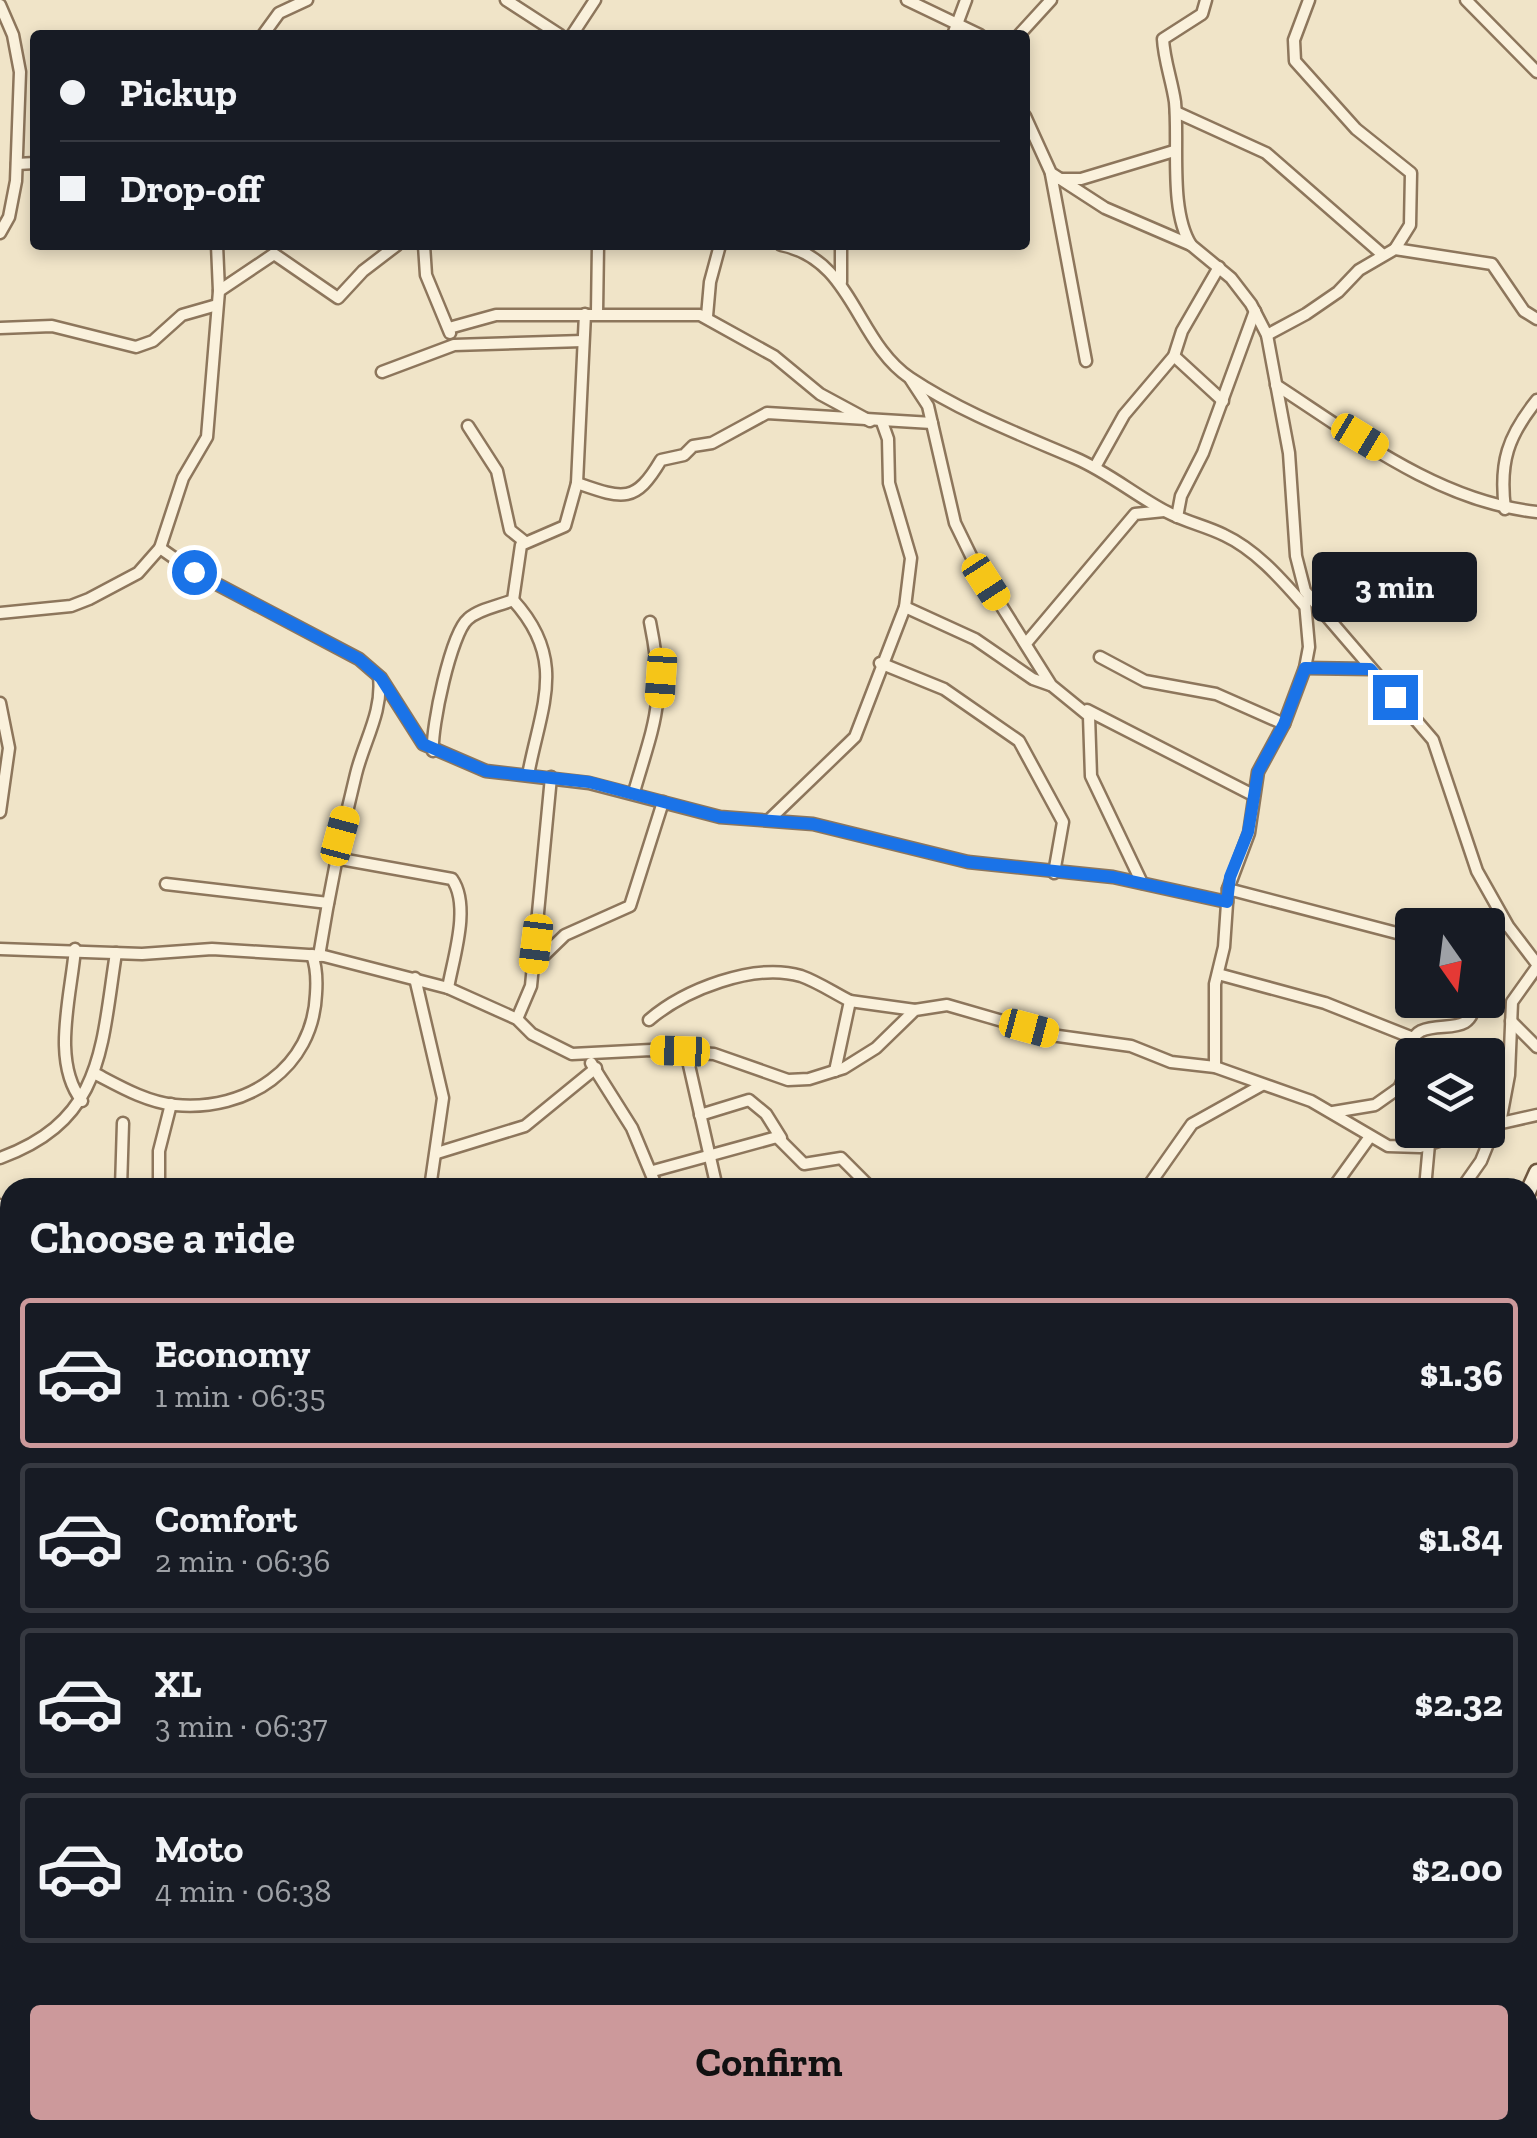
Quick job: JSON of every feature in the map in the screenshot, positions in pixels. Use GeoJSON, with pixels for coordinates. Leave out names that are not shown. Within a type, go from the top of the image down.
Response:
{"type":"FeatureCollection","features":[{"type":"Feature","properties":{"kind":"street"},"geometry":{"type":"LineString","coordinates":[[266,30],[284,0]]}},
{"type":"Feature","properties":{"kind":"street"},"geometry":{"type":"LineString","coordinates":[[278,13],[307,0]]}},
{"type":"Feature","properties":{"kind":"street"},"geometry":{"type":"LineString","coordinates":[[506,0],[552,30]]}},
{"type":"Feature","properties":{"kind":"street"},"geometry":{"type":"LineString","coordinates":[[575,30],[596,0]]}},
{"type":"Feature","properties":{"kind":"street"},"geometry":{"type":"LineString","coordinates":[[907,0],[972,30]]}},
{"type":"Feature","properties":{"kind":"street"},"geometry":{"type":"LineString","coordinates":[[956,30],[966,0]]}},
{"type":"Feature","properties":{"kind":"street"},"geometry":{"type":"LineString","coordinates":[[1024,30],[1051,0]]}},
{"type":"Feature","properties":{"kind":"street"},"geometry":{"type":"LineString","coordinates":[[1191,245],[1183,230],[1174,151],[1176,112],[1163,39],[1202,14],[1206,0]]}},
{"type":"Feature","properties":{"kind":"street"},"geometry":{"type":"LineString","coordinates":[[1267,335],[1306,314],[1394,249],[1410,225],[1411,172],[1356,129],[1295,62],[1294,40],[1309,0]]}},
{"type":"Feature","properties":{"kind":"street"},"geometry":{"type":"LineString","coordinates":[[1466,0],[1537,72]]}},
{"type":"Feature","properties":{"kind":"street"},"geometry":{"type":"LineString","coordinates":[[0,5],[18,55],[18,164],[14,199],[0,233]]}},
{"type":"Feature","properties":{"kind":"street"},"geometry":{"type":"LineString","coordinates":[[1176,112],[1266,153],[1383,256]]}},
{"type":"Feature","properties":{"kind":"street"},"geometry":{"type":"LineString","coordinates":[[1030,126],[1055,176],[1086,361]]}},
{"type":"Feature","properties":{"kind":"street"},"geometry":{"type":"LineString","coordinates":[[1055,176],[1080,179],[1174,151]]}},
{"type":"Feature","properties":{"kind":"street"},"geometry":{"type":"LineString","coordinates":[[18,164],[30,163]]}},
{"type":"Feature","properties":{"kind":"street"},"geometry":{"type":"LineString","coordinates":[[1055,176],[1106,208],[1191,245],[1220,267],[1256,311],[1267,335],[1289,453],[1296,556],[1306,591],[1433,740],[1478,871],[1508,926],[1537,965],[1517,990],[1505,1088]]}},
{"type":"Feature","properties":{"kind":"street"},"geometry":{"type":"LineString","coordinates":[[1394,249],[1492,264],[1524,310],[1537,319]]}},
{"type":"Feature","properties":{"kind":"street"},"geometry":{"type":"LineString","coordinates":[[0,612],[71,606],[89,599],[138,573],[160,548],[178,489],[207,437],[219,291],[217,250]]}},
{"type":"Feature","properties":{"kind":"street"},"geometry":{"type":"LineString","coordinates":[[219,291],[274,254],[338,298],[362,271],[390,250]]}},
{"type":"Feature","properties":{"kind":"street"},"geometry":{"type":"LineString","coordinates":[[424,250],[426,275],[454,345]]}},
{"type":"Feature","properties":{"kind":"street"},"geometry":{"type":"LineString","coordinates":[[528,775],[549,682],[533,624],[513,600],[516,560],[525,542],[560,531],[578,483],[583,341],[591,314],[597,250]]}},
{"type":"Feature","properties":{"kind":"street"},"geometry":{"type":"LineString","coordinates":[[707,316],[719,250]]}},
{"type":"Feature","properties":{"kind":"street"},"geometry":{"type":"LineString","coordinates":[[793,250],[812,258],[841,283],[874,345],[910,378],[1032,443],[1095,467],[1165,511],[1244,546],[1304,605]]}},
{"type":"Feature","properties":{"kind":"street"},"geometry":{"type":"LineString","coordinates":[[841,283],[842,250]]}},
{"type":"Feature","properties":{"kind":"street"},"geometry":{"type":"LineString","coordinates":[[1095,467],[1124,415],[1174,356],[1193,310],[1220,267]]}},
{"type":"Feature","properties":{"kind":"street"},"geometry":{"type":"LineString","coordinates":[[0,328],[52,326],[136,347],[152,341],[182,315],[217,304]]}},
{"type":"Feature","properties":{"kind":"street"},"geometry":{"type":"LineString","coordinates":[[1177,517],[1181,496],[1223,402],[1256,311]]}},
{"type":"Feature","properties":{"kind":"street"},"geometry":{"type":"LineString","coordinates":[[449,328],[496,315],[707,316],[754,348],[774,356],[820,394],[876,422],[888,439],[890,482],[911,558],[905,607],[880,664],[855,738],[770,820]]}},
{"type":"Feature","properties":{"kind":"street"},"geometry":{"type":"LineString","coordinates":[[382,372],[454,345],[583,341]]}},
{"type":"Feature","properties":{"kind":"street"},"geometry":{"type":"LineString","coordinates":[[1174,356],[1223,402]]}},
{"type":"Feature","properties":{"kind":"street"},"geometry":{"type":"LineString","coordinates":[[910,378],[928,406],[960,534],[986,582],[1028,641],[1051,685]]}},
{"type":"Feature","properties":{"kind":"street"},"geometry":{"type":"LineString","coordinates":[[1276,385],[1421,474],[1472,500],[1537,512]]}},
{"type":"Feature","properties":{"kind":"street"},"geometry":{"type":"LineString","coordinates":[[1505,509],[1501,469],[1504,452],[1537,400]]}},
{"type":"Feature","properties":{"kind":"street"},"geometry":{"type":"LineString","coordinates":[[578,483],[612,495],[630,494],[648,484],[661,460],[684,455],[693,446],[712,443],[766,413],[876,422],[932,422]]}},
{"type":"Feature","properties":{"kind":"street"},"geometry":{"type":"LineString","coordinates":[[468,426],[497,470],[510,530],[525,542]]}},
{"type":"Feature","properties":{"kind":"street"},"geometry":{"type":"LineString","coordinates":[[1028,641],[1135,514],[1165,511]]}},
{"type":"Feature","properties":{"kind":"street"},"geometry":{"type":"LineString","coordinates":[[160,548],[194,572],[359,659],[379,676],[409,729],[433,751],[486,771],[551,777],[634,792],[720,817],[838,828],[968,862],[1142,883],[1227,902]]}},
{"type":"Feature","properties":{"kind":"street"},"geometry":{"type":"LineString","coordinates":[[1215,1067],[1218,974],[1228,888],[1248,832],[1258,772],[1284,724],[1305,668],[1306,591]]}},
{"type":"Feature","properties":{"kind":"street"},"geometry":{"type":"LineString","coordinates":[[433,751],[440,694],[462,627],[473,616],[513,600]]}},
{"type":"Feature","properties":{"kind":"street"},"geometry":{"type":"LineString","coordinates":[[905,607],[990,646],[1033,679],[1051,685],[1082,708],[1253,794]]}},
{"type":"Feature","properties":{"kind":"street"},"geometry":{"type":"LineString","coordinates":[[634,792],[659,707],[661,678],[650,622]]}},
{"type":"Feature","properties":{"kind":"street"},"geometry":{"type":"LineString","coordinates":[[1100,657],[1145,681],[1216,694],[1284,724]]}},
{"type":"Feature","properties":{"kind":"street"},"geometry":{"type":"LineString","coordinates":[[880,664],[944,688],[1019,742],[1064,822],[1054,873]]}},
{"type":"Feature","properties":{"kind":"street"},"geometry":{"type":"LineString","coordinates":[[1305,668],[1370,669]]}},
{"type":"Feature","properties":{"kind":"street"},"geometry":{"type":"LineString","coordinates":[[94,1074],[171,1104],[206,1103],[256,1090],[288,1070],[299,1056],[315,1010],[316,956],[335,858],[380,702],[379,676]]}},
{"type":"Feature","properties":{"kind":"street"},"geometry":{"type":"LineString","coordinates":[[0,703],[9,748],[0,812]]}},
{"type":"Feature","properties":{"kind":"street"},"geometry":{"type":"LineString","coordinates":[[1082,708],[1090,722],[1091,776],[1142,883]]}},
{"type":"Feature","properties":{"kind":"street"},"geometry":{"type":"LineString","coordinates":[[518,1020],[529,994],[533,966],[551,777]]}},
{"type":"Feature","properties":{"kind":"street"},"geometry":{"type":"LineString","coordinates":[[533,966],[565,934],[630,906],[664,802]]}},
{"type":"Feature","properties":{"kind":"street"},"geometry":{"type":"LineString","coordinates":[[335,858],[452,879],[458,888],[458,910],[448,988]]}},
{"type":"Feature","properties":{"kind":"street"},"geometry":{"type":"LineString","coordinates":[[166,884],[328,903]]}},
{"type":"Feature","properties":{"kind":"street"},"geometry":{"type":"LineString","coordinates":[[1228,888],[1395,932]]}},
{"type":"Feature","properties":{"kind":"street"},"geometry":{"type":"LineString","coordinates":[[0,948],[116,953],[212,949],[316,956],[448,988],[518,1020],[552,1046],[583,1056],[686,1052],[741,1061],[788,1080],[835,1072],[876,1048],[915,1010]]}},
{"type":"Feature","properties":{"kind":"street"},"geometry":{"type":"LineString","coordinates":[[75,949],[66,1062],[72,1087],[82,1101]]}},
{"type":"Feature","properties":{"kind":"street"},"geometry":{"type":"LineString","coordinates":[[0,1158],[32,1145],[82,1101],[94,1074],[116,953]]}},
{"type":"Feature","properties":{"kind":"street"},"geometry":{"type":"LineString","coordinates":[[1218,974],[1325,1003],[1414,1038],[1423,1030],[1461,1025],[1468,1018]]}},
{"type":"Feature","properties":{"kind":"street"},"geometry":{"type":"LineString","coordinates":[[648,1020],[669,1004],[744,977],[797,975],[850,1000],[915,1010],[933,1005],[958,1006],[1051,1034],[1131,1046],[1172,1062],[1215,1067],[1333,1112],[1370,1138],[1395,1147]]}},
{"type":"Feature","properties":{"kind":"street"},"geometry":{"type":"LineString","coordinates":[[415,978],[444,1098],[432,1178]]}},
{"type":"Feature","properties":{"kind":"street"},"geometry":{"type":"LineString","coordinates":[[835,1072],[850,1000]]}},
{"type":"Feature","properties":{"kind":"street"},"geometry":{"type":"LineString","coordinates":[[1511,1020],[1537,1047]]}},
{"type":"Feature","properties":{"kind":"street"},"geometry":{"type":"LineString","coordinates":[[686,1052],[715,1178]]}},
{"type":"Feature","properties":{"kind":"street"},"geometry":{"type":"LineString","coordinates":[[583,1056],[596,1068],[655,1178]]}},
{"type":"Feature","properties":{"kind":"street"},"geometry":{"type":"LineString","coordinates":[[437,1153],[525,1126],[596,1068]]}},
{"type":"Feature","properties":{"kind":"street"},"geometry":{"type":"LineString","coordinates":[[1154,1178],[1192,1124],[1263,1085]]}},
{"type":"Feature","properties":{"kind":"street"},"geometry":{"type":"LineString","coordinates":[[1333,1112],[1375,1104],[1395,1091]]}},
{"type":"Feature","properties":{"kind":"street"},"geometry":{"type":"LineString","coordinates":[[700,1114],[749,1100],[766,1114],[780,1138],[804,1164],[842,1158],[861,1178]]}},
{"type":"Feature","properties":{"kind":"street"},"geometry":{"type":"LineString","coordinates":[[159,1178],[159,1151],[171,1104]]}},
{"type":"Feature","properties":{"kind":"street"},"geometry":{"type":"LineString","coordinates":[[1505,1122],[1537,1115]]}},
{"type":"Feature","properties":{"kind":"street"},"geometry":{"type":"LineString","coordinates":[[121,1178],[123,1123]]}},
{"type":"Feature","properties":{"kind":"street"},"geometry":{"type":"LineString","coordinates":[[653,1172],[780,1138]]}},
{"type":"Feature","properties":{"kind":"street"},"geometry":{"type":"LineString","coordinates":[[1340,1178],[1370,1138]]}},
{"type":"Feature","properties":{"kind":"street"},"geometry":{"type":"LineString","coordinates":[[1426,1178],[1429,1148]]}},
{"type":"Feature","properties":{"kind":"street"},"geometry":{"type":"LineString","coordinates":[[1469,1178],[1486,1148]]}},
{"type":"Feature","properties":{"kind":"route"},"geometry":{"type":"LineString","coordinates":[[194,572],[359,659],[381,678],[418,740],[433,751],[486,771],[589,782],[720,817],[838,828],[968,862],[1113,877],[1227,902],[1230,877],[1248,832],[1258,772],[1284,724],[1305,668],[1370,669],[1395,697]]}}]}
